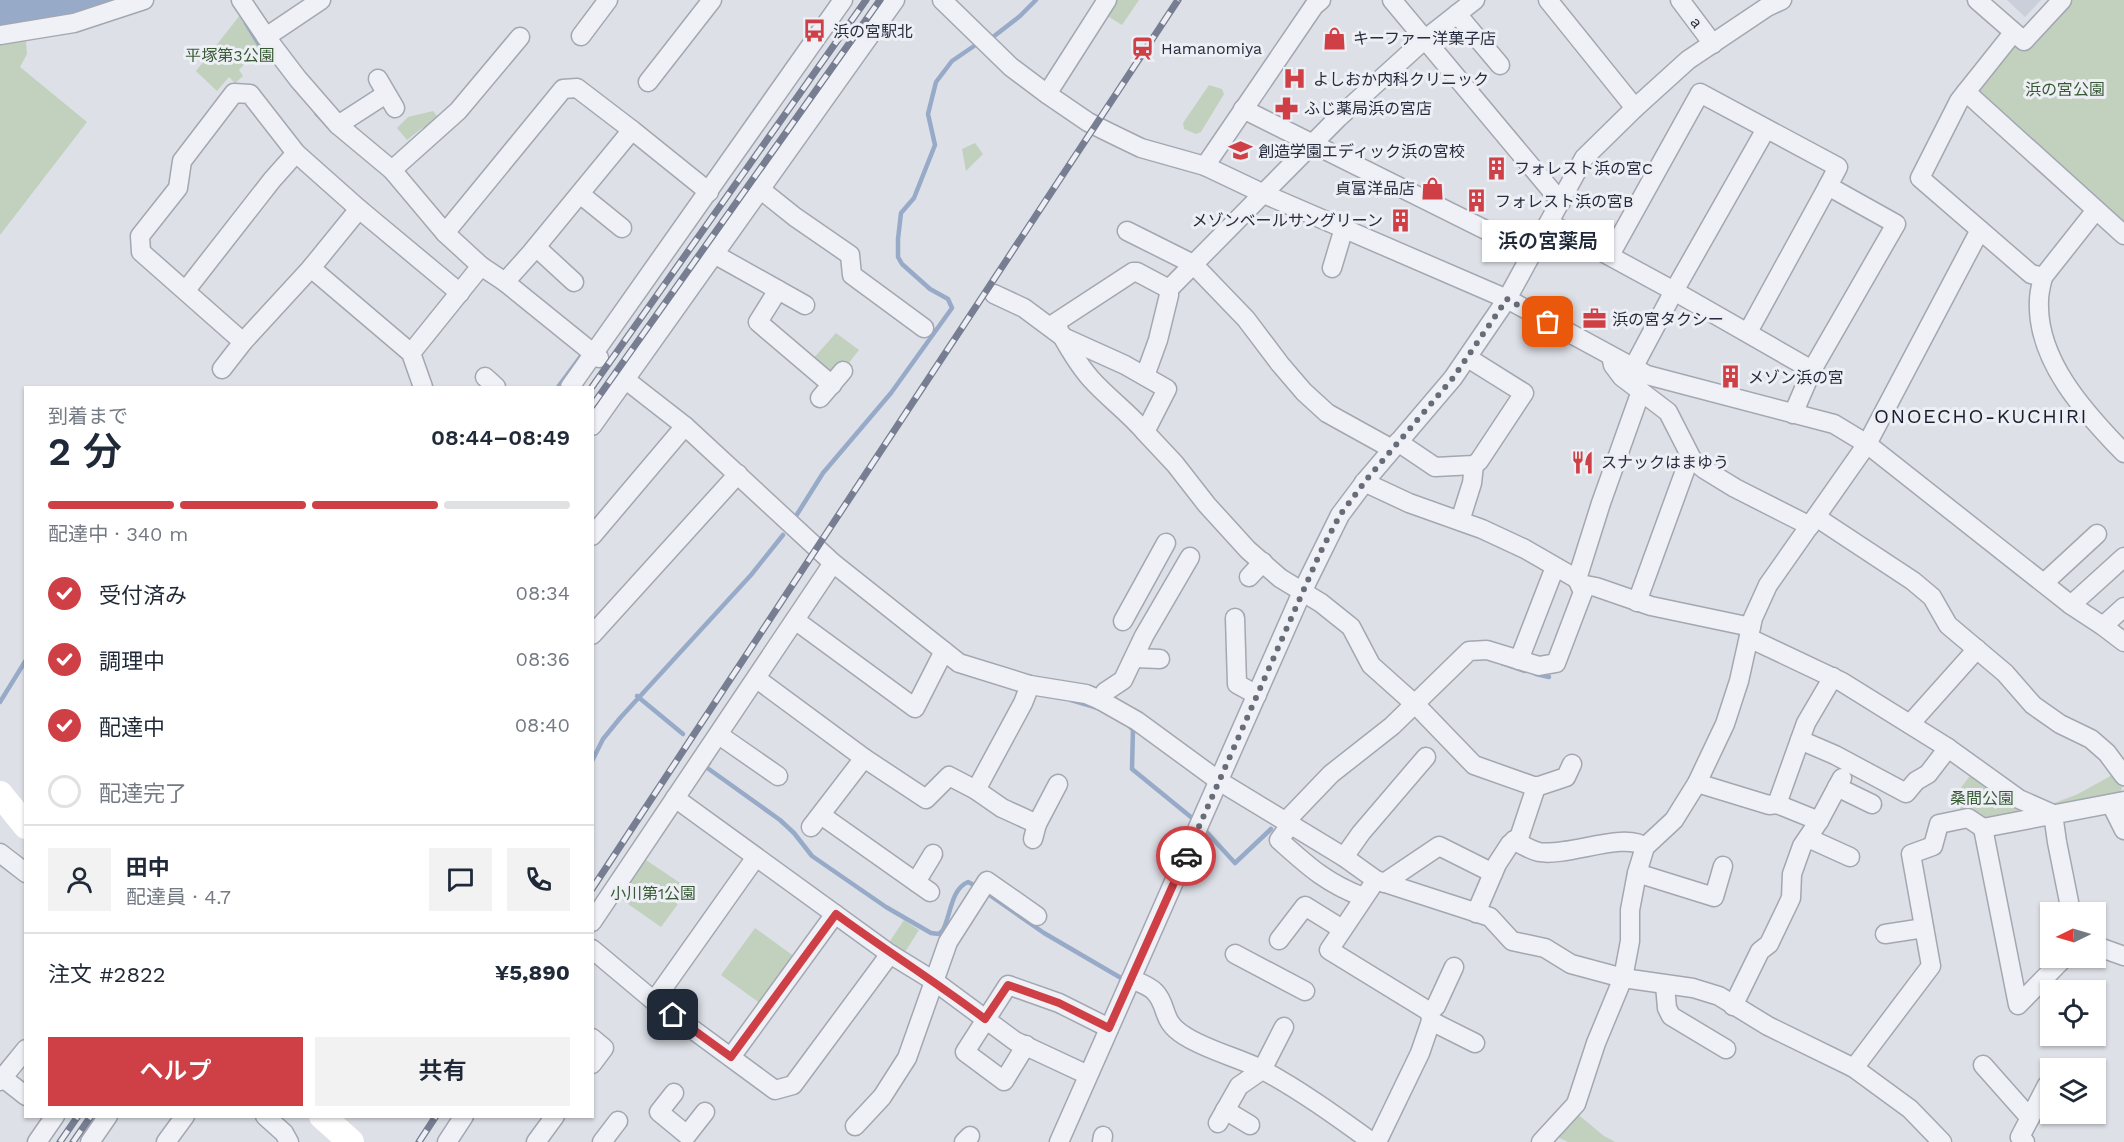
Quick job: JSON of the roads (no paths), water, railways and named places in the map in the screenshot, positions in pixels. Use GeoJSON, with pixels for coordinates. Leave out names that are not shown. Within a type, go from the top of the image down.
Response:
{"type":"FeatureCollection","features":[{"type":"Feature","properties":{"kind":"main road"},"geometry":{"type":"LineString","coordinates":[[0,794],[24,824]]}},
{"type":"Feature","properties":{"kind":"main road"},"geometry":{"type":"LineString","coordinates":[[324,1118],[351,1142]]}},
{"type":"Feature","properties":{"kind":"street"},"geometry":{"type":"LineString","coordinates":[[241,0],[298,79],[338,125],[392,170],[445,233],[481,266],[505,282],[596,356]]}},
{"type":"Feature","properties":{"kind":"street"},"geometry":{"type":"LineString","coordinates":[[266,37],[321,0]]}},
{"type":"Feature","properties":{"kind":"street"},"geometry":{"type":"LineString","coordinates":[[581,36],[608,0]]}},
{"type":"Feature","properties":{"kind":"street"},"geometry":{"type":"LineString","coordinates":[[648,82],[712,0]]}},
{"type":"Feature","properties":{"kind":"street"},"geometry":{"type":"LineString","coordinates":[[571,386],[596,356],[843,0]]}},
{"type":"Feature","properties":{"kind":"street"},"geometry":{"type":"LineString","coordinates":[[594,423],[895,0]]}},
{"type":"Feature","properties":{"kind":"street"},"geometry":{"type":"LineString","coordinates":[[942,0],[1011,67],[1047,94],[1088,122],[1141,148],[1205,166],[1264,194],[1507,299],[1647,375],[1834,424],[1867,444],[2071,605],[2124,642]]}},
{"type":"Feature","properties":{"kind":"street"},"geometry":{"type":"LineString","coordinates":[[1047,94],[1107,0]]}},
{"type":"Feature","properties":{"kind":"street"},"geometry":{"type":"LineString","coordinates":[[1205,166],[1314,6],[1321,0]]}},
{"type":"Feature","properties":{"kind":"street"},"geometry":{"type":"LineString","coordinates":[[1392,0],[1561,202]]}},
{"type":"Feature","properties":{"kind":"street"},"geometry":{"type":"LineString","coordinates":[[1145,376],[1158,340],[1169,289],[1360,97],[1424,40],[1475,0]]}},
{"type":"Feature","properties":{"kind":"street"},"geometry":{"type":"LineString","coordinates":[[1548,0],[1635,108]]}},
{"type":"Feature","properties":{"kind":"street","name":"a"},"geometry":{"type":"LineString","coordinates":[[1680,0],[1713,44]]}},
{"type":"Feature","properties":{"kind":"street"},"geometry":{"type":"LineString","coordinates":[[1059,1142],[1302,592],[1340,515],[1364,482],[1468,358],[1507,299],[1584,158],[1688,60],[1767,7],[1782,0]]}},
{"type":"Feature","properties":{"kind":"street"},"geometry":{"type":"LineString","coordinates":[[1977,0],[2024,41],[2062,0]]}},
{"type":"Feature","properties":{"kind":"street"},"geometry":{"type":"LineString","coordinates":[[0,35],[74,23],[135,1]]}},
{"type":"Feature","properties":{"kind":"street"},"geometry":{"type":"LineString","coordinates":[[1457,14],[1500,65]]}},
{"type":"Feature","properties":{"kind":"street"},"geometry":{"type":"LineString","coordinates":[[2013,33],[1959,101],[1920,178],[2031,274],[2043,278]]}},
{"type":"Feature","properties":{"kind":"street"},"geometry":{"type":"LineString","coordinates":[[392,170],[458,111],[520,38]]}},
{"type":"Feature","properties":{"kind":"street"},"geometry":{"type":"LineString","coordinates":[[445,233],[563,89],[577,88],[709,192]]}},
{"type":"Feature","properties":{"kind":"street"},"geometry":{"type":"LineString","coordinates":[[1966,92],[2124,235]]}},
{"type":"Feature","properties":{"kind":"street"},"geometry":{"type":"LineString","coordinates":[[243,342],[141,252],[140,236],[178,188],[182,161],[234,93],[250,94],[296,153],[460,293]]}},
{"type":"Feature","properties":{"kind":"street"},"geometry":{"type":"LineString","coordinates":[[1610,255],[1700,93],[1838,167],[1748,332]]}},
{"type":"Feature","properties":{"kind":"street"},"geometry":{"type":"LineString","coordinates":[[338,125],[386,94]]}},
{"type":"Feature","properties":{"kind":"street"},"geometry":{"type":"LineString","coordinates":[[1244,109],[1533,253]]}},
{"type":"Feature","properties":{"kind":"street"},"geometry":{"type":"LineString","coordinates":[[1633,368],[1766,129]]}},
{"type":"Feature","properties":{"kind":"street"},"geometry":{"type":"LineString","coordinates":[[505,282],[632,130]]}},
{"type":"Feature","properties":{"kind":"street"},"geometry":{"type":"LineString","coordinates":[[186,290],[272,180],[296,153]]}},
{"type":"Feature","properties":{"kind":"street"},"geometry":{"type":"LineString","coordinates":[[1793,414],[1812,370],[1896,224],[1828,186]]}},
{"type":"Feature","properties":{"kind":"street"},"geometry":{"type":"LineString","coordinates":[[760,189],[795,217],[850,255],[852,275],[924,328]]}},
{"type":"Feature","properties":{"kind":"street"},"geometry":{"type":"LineString","coordinates":[[580,194],[622,228]]}},
{"type":"Feature","properties":{"kind":"street"},"geometry":{"type":"LineString","coordinates":[[222,369],[243,342],[311,268],[359,209]]}},
{"type":"Feature","properties":{"kind":"street"},"geometry":{"type":"LineString","coordinates":[[2096,210],[2043,278],[2038,300],[2043,335],[2053,360],[2094,421],[2124,453]]}},
{"type":"Feature","properties":{"kind":"street"},"geometry":{"type":"LineString","coordinates":[[1549,223],[1748,332],[1812,370]]}},
{"type":"Feature","properties":{"kind":"street"},"geometry":{"type":"LineString","coordinates":[[1332,268],[1344,228]]}},
{"type":"Feature","properties":{"kind":"street"},"geometry":{"type":"LineString","coordinates":[[1541,1142],[1576,1104],[1596,1042],[1623,978],[1630,941],[1630,910],[1645,847],[1674,820],[1697,783],[1733,703],[1753,618],[1768,585],[1867,444],[1980,230]]}},
{"type":"Feature","properties":{"kind":"street"},"geometry":{"type":"LineString","coordinates":[[1127,231],[1193,264],[1246,319],[1298,385],[1327,413],[1435,467],[1474,465]]}},
{"type":"Feature","properties":{"kind":"street"},"geometry":{"type":"LineString","coordinates":[[536,247],[574,282]]}},
{"type":"Feature","properties":{"kind":"street"},"geometry":{"type":"LineString","coordinates":[[714,254],[806,305]]}},
{"type":"Feature","properties":{"kind":"street"},"geometry":{"type":"LineString","coordinates":[[411,353],[481,266]]}},
{"type":"Feature","properties":{"kind":"street"},"geometry":{"type":"LineString","coordinates":[[311,268],[411,353],[423,386]]}},
{"type":"Feature","properties":{"kind":"street"},"geometry":{"type":"LineString","coordinates":[[1169,289],[1137,272],[1127,274],[1055,322],[1091,379],[1128,412],[1231,532],[1280,578],[1321,603],[1351,627],[1371,665],[1419,708],[1474,765],[1536,787],[1566,777],[1572,765]]}},
{"type":"Feature","properties":{"kind":"street"},"geometry":{"type":"LineString","coordinates":[[778,290],[758,322],[832,385]]}},
{"type":"Feature","properties":{"kind":"street"},"geometry":{"type":"LineString","coordinates":[[994,294],[1024,308],[1063,337],[1167,389],[1145,432]]}},
{"type":"Feature","properties":{"kind":"street"},"geometry":{"type":"LineString","coordinates":[[1611,356],[1613,365],[1622,377],[1668,412],[1692,459],[1704,469],[1735,488],[1813,522],[1913,581],[1932,597],[1948,625],[2005,673],[2033,705],[2060,724],[2091,739],[2108,753],[2124,776]]}},
{"type":"Feature","properties":{"kind":"street"},"geometry":{"type":"LineString","coordinates":[[1460,521],[1472,483],[1474,465],[1524,393],[1468,358]]}},
{"type":"Feature","properties":{"kind":"street"},"geometry":{"type":"LineString","coordinates":[[626,380],[685,426],[833,563],[959,663],[1030,685],[1086,694],[1100,700],[1137,721],[1219,781],[1380,881],[1490,917],[1512,941],[1545,948],[1571,964],[1623,978],[1693,988],[1719,996],[1767,1026],[1854,1068],[1910,1109],[1942,1142]]}},
{"type":"Feature","properties":{"kind":"street"},"geometry":{"type":"LineString","coordinates":[[1363,897],[1338,888],[1314,871],[1279,840],[1288,824],[1330,774],[1419,708],[1469,651],[1487,650],[1539,666],[1556,663],[1583,592],[1579,582],[1601,503],[1641,391]]}},
{"type":"Feature","properties":{"kind":"street"},"geometry":{"type":"LineString","coordinates":[[594,534],[685,426]]}},
{"type":"Feature","properties":{"kind":"street"},"geometry":{"type":"LineString","coordinates":[[1637,602],[1687,465],[1692,459]]}},
{"type":"Feature","properties":{"kind":"street"},"geometry":{"type":"LineString","coordinates":[[594,633],[738,474]]}},
{"type":"Feature","properties":{"kind":"street"},"geometry":{"type":"LineString","coordinates":[[1364,482],[1409,503],[1460,521],[1525,549],[1579,582],[1637,602],[1750,632],[1833,677],[1910,724],[2027,804],[2053,814]]}},
{"type":"Feature","properties":{"kind":"street"},"geometry":{"type":"LineString","coordinates":[[2044,582],[2097,534]]}},
{"type":"Feature","properties":{"kind":"street"},"geometry":{"type":"LineString","coordinates":[[1123,621],[1166,543]]}},
{"type":"Feature","properties":{"kind":"street"},"geometry":{"type":"LineString","coordinates":[[1100,700],[1105,692],[1123,680],[1144,636],[1190,557]]}},
{"type":"Feature","properties":{"kind":"street"},"geometry":{"type":"LineString","coordinates":[[2071,605],[2124,557]]}},
{"type":"Feature","properties":{"kind":"street"},"geometry":{"type":"LineString","coordinates":[[1249,576],[1263,562]]}},
{"type":"Feature","properties":{"kind":"street"},"geometry":{"type":"LineString","coordinates":[[594,919],[757,680],[833,563]]}},
{"type":"Feature","properties":{"kind":"street"},"geometry":{"type":"LineString","coordinates":[[1519,660],[1555,567]]}},
{"type":"Feature","properties":{"kind":"street"},"geometry":{"type":"LineString","coordinates":[[1151,570],[1176,584]]}},
{"type":"Feature","properties":{"kind":"street"},"geometry":{"type":"LineString","coordinates":[[2103,626],[2124,607]]}},
{"type":"Feature","properties":{"kind":"street"},"geometry":{"type":"LineString","coordinates":[[1235,618],[1237,684],[1257,695]]}},
{"type":"Feature","properties":{"kind":"street"},"geometry":{"type":"LineString","coordinates":[[795,620],[915,708],[944,651]]}},
{"type":"Feature","properties":{"kind":"street"},"geometry":{"type":"LineString","coordinates":[[1910,724],[1977,649]]}},
{"type":"Feature","properties":{"kind":"street"},"geometry":{"type":"LineString","coordinates":[[1134,658],[1160,659]]}},
{"type":"Feature","properties":{"kind":"street"},"geometry":{"type":"LineString","coordinates":[[1777,804],[1806,723],[1833,677]]}},
{"type":"Feature","properties":{"kind":"street"},"geometry":{"type":"LineString","coordinates":[[757,680],[864,758],[926,799],[949,776],[976,790],[1035,831],[1058,784]]}},
{"type":"Feature","properties":{"kind":"street"},"geometry":{"type":"LineString","coordinates":[[976,790],[1023,703],[1030,685]]}},
{"type":"Feature","properties":{"kind":"street"},"geometry":{"type":"LineString","coordinates":[[719,735],[778,776]]}},
{"type":"Feature","properties":{"kind":"street"},"geometry":{"type":"LineString","coordinates":[[1800,740],[1835,755],[1906,793],[1916,781],[1928,774],[1948,748]]}},
{"type":"Feature","properties":{"kind":"street"},"geometry":{"type":"LineString","coordinates":[[1344,857],[1361,833],[1426,757]]}},
{"type":"Feature","properties":{"kind":"street"},"geometry":{"type":"LineString","coordinates":[[864,758],[816,821],[923,887],[933,854]]}},
{"type":"Feature","properties":{"kind":"street"},"geometry":{"type":"LineString","coordinates":[[1697,783],[1769,805],[1777,804],[1819,821]]}},
{"type":"Feature","properties":{"kind":"street"},"geometry":{"type":"LineString","coordinates":[[1733,1006],[1760,951],[1769,944],[1791,898],[1792,874],[1802,846],[1819,821],[1839,783],[1872,804]]}},
{"type":"Feature","properties":{"kind":"street"},"geometry":{"type":"LineString","coordinates":[[1476,913],[1502,855],[1514,840],[1519,838],[1536,787]]}},
{"type":"Feature","properties":{"kind":"street"},"geometry":{"type":"LineString","coordinates":[[675,798],[890,954],[934,981],[1016,1041],[1088,1075]]}},
{"type":"Feature","properties":{"kind":"street"},"geometry":{"type":"LineString","coordinates":[[1854,1068],[1931,966],[1911,854],[1933,846],[1939,824],[1968,818],[1983,828],[2118,803],[2124,830]]}},
{"type":"Feature","properties":{"kind":"street"},"geometry":{"type":"LineString","coordinates":[[2053,814],[2070,902]]}},
{"type":"Feature","properties":{"kind":"street"},"geometry":{"type":"LineString","coordinates":[[1983,828],[2018,1005],[2054,968]]}},
{"type":"Feature","properties":{"kind":"street"},"geometry":{"type":"LineString","coordinates":[[1808,838],[1850,857]]}},
{"type":"Feature","properties":{"kind":"street"},"geometry":{"type":"LineString","coordinates":[[1514,840],[1530,849],[1547,852],[1621,842],[1639,842],[1645,847]]}},
{"type":"Feature","properties":{"kind":"street"},"geometry":{"type":"LineString","coordinates":[[1475,1043],[1329,950],[1363,897],[1380,881],[1439,846],[1493,873]]}},
{"type":"Feature","properties":{"kind":"street"},"geometry":{"type":"LineString","coordinates":[[0,853],[22,865]]}},
{"type":"Feature","properties":{"kind":"street"},"geometry":{"type":"LineString","coordinates":[[654,1000],[756,857]]}},
{"type":"Feature","properties":{"kind":"street"},"geometry":{"type":"LineString","coordinates":[[1637,873],[1714,897],[1723,866]]}},
{"type":"Feature","properties":{"kind":"street"},"geometry":{"type":"LineString","coordinates":[[857,1134],[876,1092],[907,1058],[948,942],[987,881],[1038,916]]}},
{"type":"Feature","properties":{"kind":"street"},"geometry":{"type":"LineString","coordinates":[[1268,953],[1305,906],[1342,929]]}},
{"type":"Feature","properties":{"kind":"street"},"geometry":{"type":"LineString","coordinates":[[731,1057],[836,914]]}},
{"type":"Feature","properties":{"kind":"street"},"geometry":{"type":"LineString","coordinates":[[1885,934],[1924,928]]}},
{"type":"Feature","properties":{"kind":"street"},"geometry":{"type":"LineString","coordinates":[[2106,950],[2124,956]]}},
{"type":"Feature","properties":{"kind":"street"},"geometry":{"type":"LineString","coordinates":[[594,951],[654,1000],[775,1090],[793,1085],[890,954]]}},
{"type":"Feature","properties":{"kind":"street"},"geometry":{"type":"LineString","coordinates":[[1235,954],[1268,953],[1305,991]]}},
{"type":"Feature","properties":{"kind":"street"},"geometry":{"type":"LineString","coordinates":[[1377,1142],[1420,1053],[1430,1016],[1454,967]]}},
{"type":"Feature","properties":{"kind":"street"},"geometry":{"type":"LineString","coordinates":[[1131,979],[1154,990],[1161,1000],[1166,1017],[1172,1026],[1184,1036],[1262,1070],[1307,1097],[1372,1142]]}},
{"type":"Feature","properties":{"kind":"street"},"geometry":{"type":"LineString","coordinates":[[1026,1046],[1004,1081],[965,1052],[1008,985],[1059,1003],[1109,1028]]}},
{"type":"Feature","properties":{"kind":"street"},"geometry":{"type":"LineString","coordinates":[[1665,985],[1667,1008],[1671,1016],[1726,1049]]}},
{"type":"Feature","properties":{"kind":"street"},"geometry":{"type":"LineString","coordinates":[[1250,1125],[1222,1117],[1239,1086],[1262,1070],[1284,1027]]}},
{"type":"Feature","properties":{"kind":"street"},"geometry":{"type":"LineString","coordinates":[[594,1040],[604,1048],[594,1061]]}},
{"type":"Feature","properties":{"kind":"street"},"geometry":{"type":"LineString","coordinates":[[24,1051],[1,1080],[24,1095]]}},
{"type":"Feature","properties":{"kind":"street"},"geometry":{"type":"LineString","coordinates":[[1987,1077],[2030,1118]]}},
{"type":"Feature","properties":{"kind":"street"},"geometry":{"type":"LineString","coordinates":[[674,1093],[658,1112],[688,1140],[705,1112]]}},
{"type":"Feature","properties":{"kind":"street"},"geometry":{"type":"LineString","coordinates":[[2025,1142],[2020,1137],[2040,1099]]}},
{"type":"Feature","properties":{"kind":"street"},"geometry":{"type":"LineString","coordinates":[[37,1142],[52,1118]]}},
{"type":"Feature","properties":{"kind":"street"},"geometry":{"type":"LineString","coordinates":[[90,1142],[107,1118]]}},
{"type":"Feature","properties":{"kind":"street"},"geometry":{"type":"LineString","coordinates":[[166,1142],[183,1118]]}},
{"type":"Feature","properties":{"kind":"street"},"geometry":{"type":"LineString","coordinates":[[267,1118],[284,1133],[289,1142]]}},
{"type":"Feature","properties":{"kind":"street"},"geometry":{"type":"LineString","coordinates":[[447,1142],[463,1118]]}},
{"type":"Feature","properties":{"kind":"street"},"geometry":{"type":"LineString","coordinates":[[536,1142],[554,1118]]}},
{"type":"Feature","properties":{"kind":"street"},"geometry":{"type":"LineString","coordinates":[[602,1142],[618,1121]]}},
{"type":"Feature","properties":{"kind":"water"},"geometry":{"type":"Polygon","coordinates":[[[0,0],[132,0],[114,9],[0,27],[0,0]]]}},
{"type":"Feature","properties":{"kind":"waterway"},"geometry":{"type":"LineString","coordinates":[[993,37],[1036,0]]}},
{"type":"Feature","properties":{"kind":"waterway"},"geometry":{"type":"LineString","coordinates":[[246,23],[260,46],[273,60]]}},
{"type":"Feature","properties":{"kind":"waterway"},"geometry":{"type":"LineString","coordinates":[[796,516],[823,473],[891,393],[952,308],[948,299],[930,289],[902,264],[898,257],[898,239],[901,213],[914,198],[935,145],[928,114],[936,82],[952,61],[977,44]]}},
{"type":"Feature","properties":{"kind":"waterway"},"geometry":{"type":"LineString","coordinates":[[316,113],[328,126]]}},
{"type":"Feature","properties":{"kind":"waterway"},"geometry":{"type":"LineString","coordinates":[[559,386],[584,352]]}},
{"type":"Feature","properties":{"kind":"waterway"},"geometry":{"type":"LineString","coordinates":[[594,757],[603,739],[621,717],[751,575],[783,535]]}},
{"type":"Feature","properties":{"kind":"waterway"},"geometry":{"type":"LineString","coordinates":[[0,702],[24,663]]}},
{"type":"Feature","properties":{"kind":"waterway"},"geometry":{"type":"LineString","coordinates":[[1502,663],[1525,671]]}},
{"type":"Feature","properties":{"kind":"waterway"},"geometry":{"type":"LineString","coordinates":[[1536,674],[1549,677]]}},
{"type":"Feature","properties":{"kind":"waterway"},"geometry":{"type":"LineString","coordinates":[[637,696],[683,734]]}},
{"type":"Feature","properties":{"kind":"waterway"},"geometry":{"type":"LineString","coordinates":[[1071,700],[1098,708]]}},
{"type":"Feature","properties":{"kind":"waterway"},"geometry":{"type":"LineString","coordinates":[[1131,728],[1133,729],[1132,769],[1197,822]]}},
{"type":"Feature","properties":{"kind":"waterway"},"geometry":{"type":"LineString","coordinates":[[709,763],[706,767],[780,820],[794,833],[812,856],[886,907],[931,933],[939,934],[943,930],[958,890],[968,882],[972,884]]}},
{"type":"Feature","properties":{"kind":"waterway"},"geometry":{"type":"LineString","coordinates":[[1203,828],[1235,863],[1271,829]]}},
{"type":"Feature","properties":{"kind":"waterway"},"geometry":{"type":"LineString","coordinates":[[991,896],[1044,933],[1121,978]]}},
{"type":"Feature","properties":{"kind":"railway"},"geometry":{"type":"LineString","coordinates":[[593,386],[866,0]]}},
{"type":"Feature","properties":{"kind":"railway"},"geometry":{"type":"LineString","coordinates":[[594,403],[880,0]]}},
{"type":"Feature","properties":{"kind":"railway"},"geometry":{"type":"LineString","coordinates":[[594,886],[1178,0]]}},
{"type":"Feature","properties":{"kind":"railway"},"geometry":{"type":"LineString","coordinates":[[60,1142],[77,1118]]}},
{"type":"Feature","properties":{"kind":"railway"},"geometry":{"type":"LineString","coordinates":[[73,1142],[90,1118]]}},
{"type":"Feature","properties":{"kind":"railway"},"geometry":{"type":"LineString","coordinates":[[419,1142],[435,1118]]}},
{"type":"Feature","properties":{"kind":"place","name":"浜の宮駅北"},"geometry":{"type":"Point","coordinates":[815,31]}},
{"type":"Feature","properties":{"kind":"place","name":"キーファー洋菓子店"},"geometry":{"type":"Point","coordinates":[1335,38]}},
{"type":"Feature","properties":{"kind":"place","name":"Hamanomiya"},"geometry":{"type":"Point","coordinates":[1143,48]}},
{"type":"Feature","properties":{"kind":"place","name":"よしおか内科クリニック"},"geometry":{"type":"Point","coordinates":[1295,79]}},
{"type":"Feature","properties":{"kind":"place","name":"ふじ薬局浜の宮店"},"geometry":{"type":"Point","coordinates":[1286,108]}},
{"type":"Feature","properties":{"kind":"place","name":"創造学園エディック浜の宮校"},"geometry":{"type":"Point","coordinates":[1240,151]}},
{"type":"Feature","properties":{"kind":"place","name":"フォレスト浜の宮C"},"geometry":{"type":"Point","coordinates":[1496,168]}},
{"type":"Feature","properties":{"kind":"place","name":"貞富洋品店"},"geometry":{"type":"Point","coordinates":[1433,188]}},
{"type":"Feature","properties":{"kind":"place","name":"フォレスト浜の宮B"},"geometry":{"type":"Point","coordinates":[1477,201]}},
{"type":"Feature","properties":{"kind":"place","name":"メゾンベールサングリーン"},"geometry":{"type":"Point","coordinates":[1401,220]}},
{"type":"Feature","properties":{"kind":"place","name":"浜の宮タクシー"},"geometry":{"type":"Point","coordinates":[1594,319]}},
{"type":"Feature","properties":{"kind":"place","name":"浜の宮薬局"},"geometry":{"type":"Point","coordinates":[1548,322]}},
{"type":"Feature","properties":{"kind":"place","name":"メゾン浜の宮"},"geometry":{"type":"Point","coordinates":[1730,377]}},
{"type":"Feature","properties":{"kind":"place","name":"スナックはまゆう"},"geometry":{"type":"Point","coordinates":[1583,462]}},
{"type":"Feature","properties":{"kind":"district","name":"ONOECHO-KUCHIRI"},"geometry":{"type":"Point","coordinates":[1981,416]}},
{"type":"Feature","properties":{"kind":"park label","name":"平塚第3公園"},"geometry":{"type":"Point","coordinates":[230,55]}},
{"type":"Feature","properties":{"kind":"park label","name":"浜の宮公園"},"geometry":{"type":"Point","coordinates":[2065,89]}},
{"type":"Feature","properties":{"kind":"park label","name":"桑間公園"},"geometry":{"type":"Point","coordinates":[1982,798]}},
{"type":"Feature","properties":{"kind":"park label","name":"小川第1公園"},"geometry":{"type":"Point","coordinates":[653,893]}}]}
